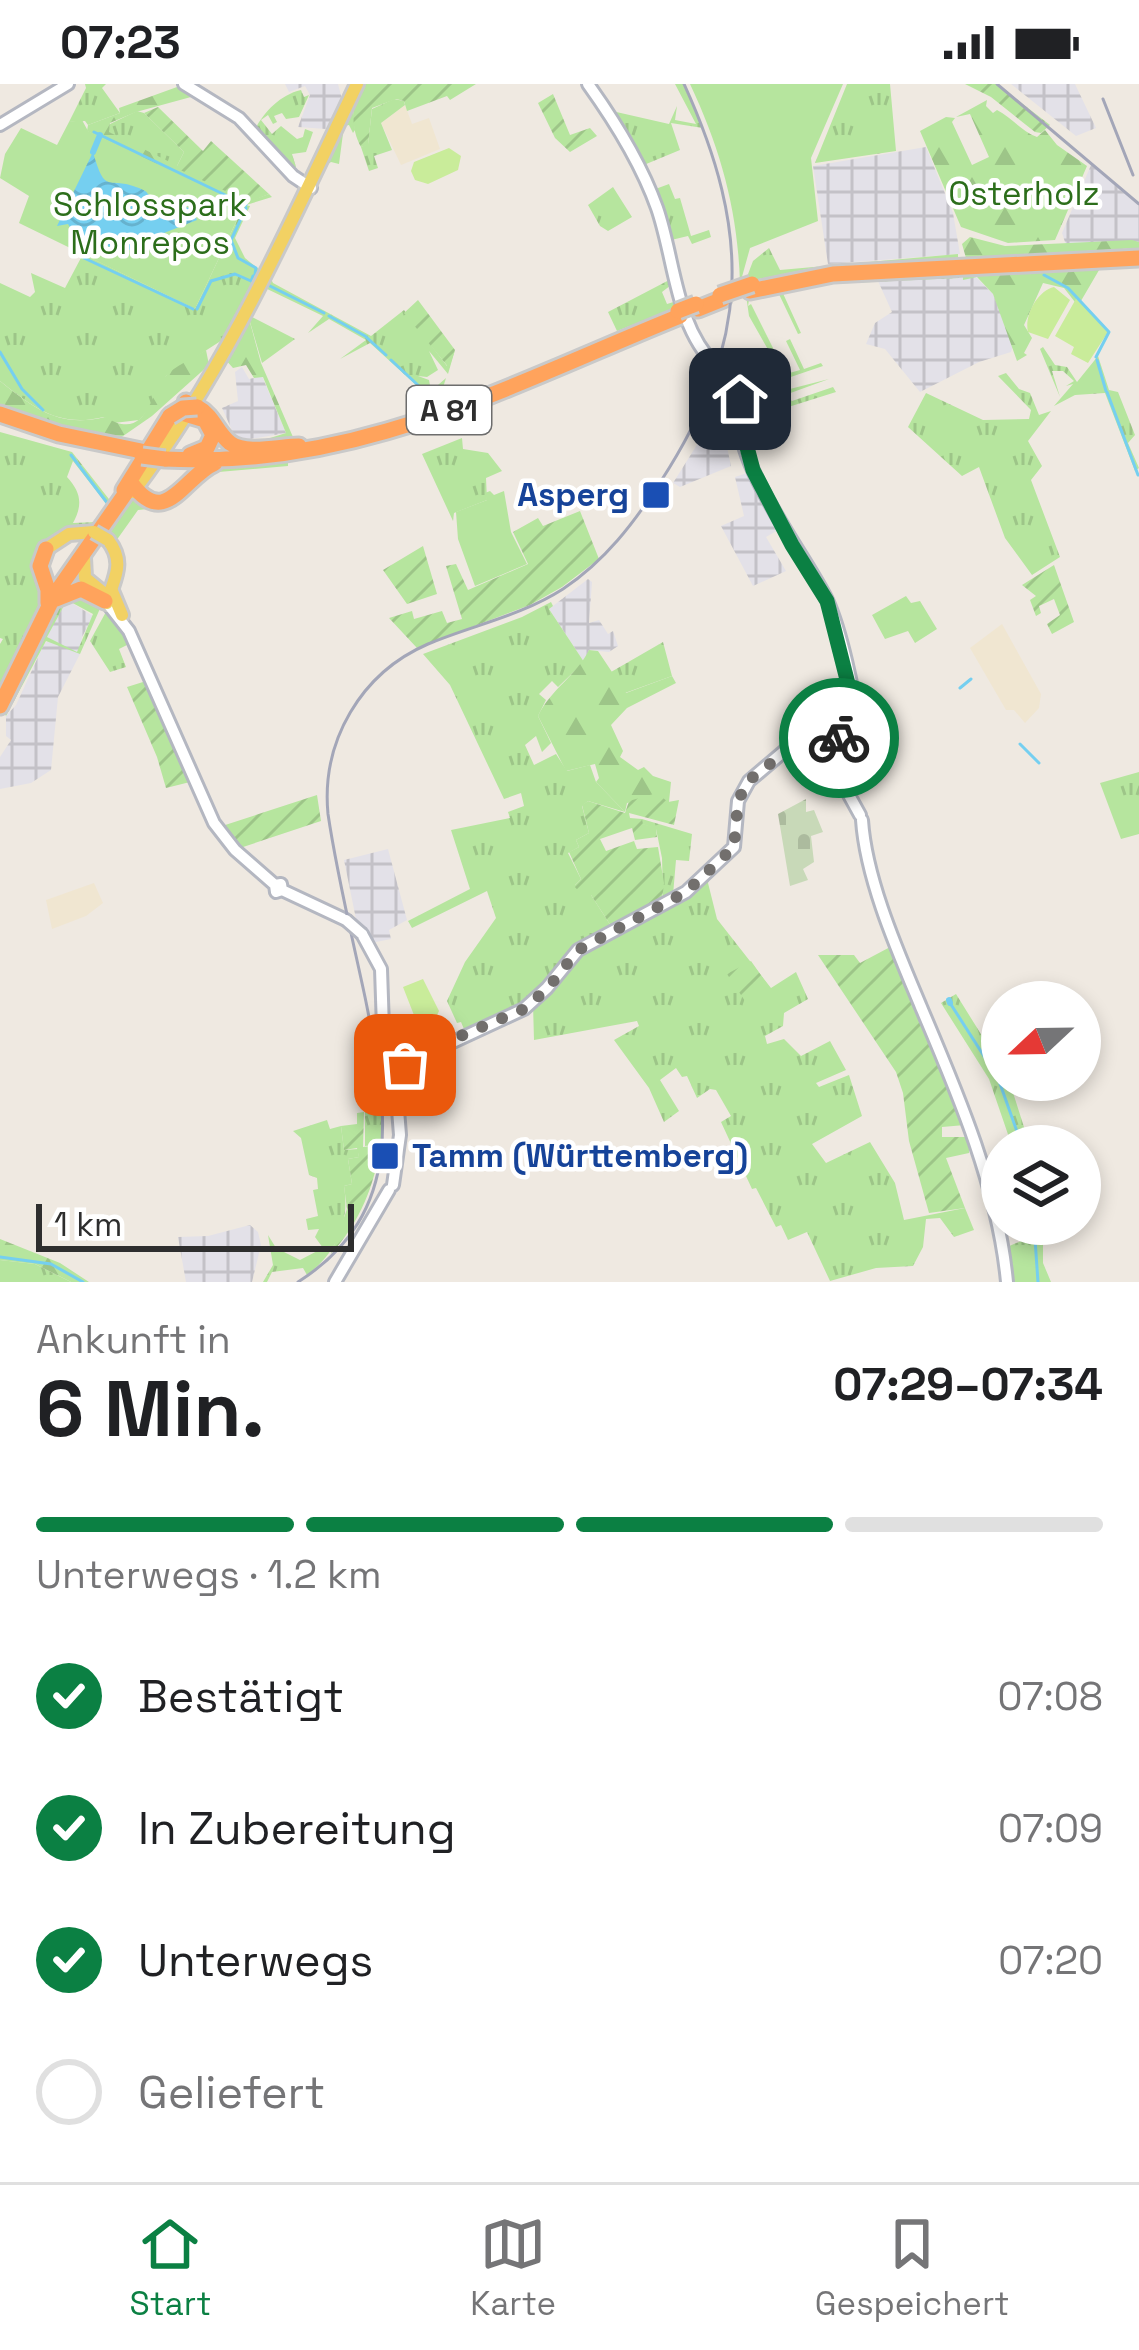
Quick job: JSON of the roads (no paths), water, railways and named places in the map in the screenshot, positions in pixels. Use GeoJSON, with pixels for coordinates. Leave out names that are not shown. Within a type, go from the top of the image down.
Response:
{"type":"FeatureCollection","features":[{"type":"Feature","properties":{"kind":"highway","name":"A 81"},"geometry":{"type":"LineString","coordinates":[[0,417],[144,454],[220,460],[308,453],[385,434],[753,287],[832,269],[1139,255]]}},
{"type":"Feature","properties":{"kind":"highway","name":"A 81"},"geometry":{"type":"LineString","coordinates":[[166,456],[314,446],[401,423],[679,314]]}},
{"type":"Feature","properties":{"kind":"highway"},"geometry":{"type":"LineString","coordinates":[[187,410],[210,416],[234,445],[314,446]]}},
{"type":"Feature","properties":{"kind":"highway"},"geometry":{"type":"LineString","coordinates":[[187,410],[207,422],[213,437],[204,450],[190,455]]}},
{"type":"Feature","properties":{"kind":"highway"},"geometry":{"type":"LineString","coordinates":[[0,710],[51,604],[187,410]]}},
{"type":"Feature","properties":{"kind":"highway"},"geometry":{"type":"LineString","coordinates":[[134,491],[157,494],[179,489],[183,471],[166,456]]}},
{"type":"Feature","properties":{"kind":"highway"},"geometry":{"type":"LineString","coordinates":[[134,491],[158,502],[170,500],[197,472],[220,460]]}},
{"type":"Feature","properties":{"kind":"highway"},"geometry":{"type":"LineString","coordinates":[[101,530],[134,491]]}},
{"type":"Feature","properties":{"kind":"highway"},"geometry":{"type":"LineString","coordinates":[[46,549],[43,562],[52,574],[61,574],[79,562]]}},
{"type":"Feature","properties":{"kind":"highway"},"geometry":{"type":"LineString","coordinates":[[46,549],[40,561],[51,604]]}},
{"type":"Feature","properties":{"kind":"highway"},"geometry":{"type":"LineString","coordinates":[[51,604],[81,589],[109,592]]}},
{"type":"Feature","properties":{"kind":"main road"},"geometry":{"type":"LineString","coordinates":[[0,125],[68,84]]}},
{"type":"Feature","properties":{"kind":"main road"},"geometry":{"type":"LineString","coordinates":[[184,84],[239,118],[306,184]]}},
{"type":"Feature","properties":{"kind":"main road"},"geometry":{"type":"LineString","coordinates":[[134,491],[242,323],[356,84]]}},
{"type":"Feature","properties":{"kind":"main road"},"geometry":{"type":"LineString","coordinates":[[396,1068],[524,1009],[578,950],[686,892],[736,842],[738,801],[748,781],[794,745],[843,737],[858,726],[827,601],[753,470],[739,417],[740,394],[693,337],[645,180],[614,119],[588,84]]}},
{"type":"Feature","properties":{"kind":"main road"},"geometry":{"type":"LineString","coordinates":[[134,491],[187,410]]}},
{"type":"Feature","properties":{"kind":"main road"},"geometry":{"type":"LineString","coordinates":[[46,549],[64,536],[101,530],[119,566],[109,592],[221,833],[278,888],[346,920],[362,934],[382,974],[382,1021],[396,1068],[400,1136],[390,1185],[334,1282]]}},
{"type":"Feature","properties":{"kind":"main road"},"geometry":{"type":"LineString","coordinates":[[79,562],[85,578],[109,592],[122,615],[172,730]]}},
{"type":"Feature","properties":{"kind":"main road"},"geometry":{"type":"LineString","coordinates":[[843,737],[838,775],[861,818],[890,933],[979,1157],[1001,1232],[1007,1282]]}},
{"type":"Feature","properties":{"kind":"water"},"geometry":{"type":"Polygon","coordinates":[[[93,152],[105,180],[192,209],[197,220],[164,233],[176,241],[171,247],[123,251],[75,236],[68,224],[57,226],[93,152]]]}},
{"type":"Feature","properties":{"kind":"waterway"},"geometry":{"type":"LineString","coordinates":[[94,132],[246,205]]}},
{"type":"Feature","properties":{"kind":"waterway"},"geometry":{"type":"LineString","coordinates":[[93,152],[100,135]]}},
{"type":"Feature","properties":{"kind":"waterway"},"geometry":{"type":"LineString","coordinates":[[246,208],[231,240],[238,258],[256,268],[255,274]]}},
{"type":"Feature","properties":{"kind":"waterway"},"geometry":{"type":"LineString","coordinates":[[84,258],[193,309]]}},
{"type":"Feature","properties":{"kind":"waterway"},"geometry":{"type":"LineString","coordinates":[[197,309],[211,281],[235,274],[251,281],[253,276]]}},
{"type":"Feature","properties":{"kind":"waterway"},"geometry":{"type":"LineString","coordinates":[[1044,275],[1068,288],[1109,332],[1096,357]]}},
{"type":"Feature","properties":{"kind":"waterway"},"geometry":{"type":"LineString","coordinates":[[266,284],[324,313]]}},
{"type":"Feature","properties":{"kind":"waterway"},"geometry":{"type":"LineString","coordinates":[[329,316],[365,336],[386,355]]}},
{"type":"Feature","properties":{"kind":"waterway"},"geometry":{"type":"LineString","coordinates":[[0,352],[22,389],[43,410]]}},
{"type":"Feature","properties":{"kind":"waterway"},"geometry":{"type":"LineString","coordinates":[[391,360],[420,387]]}},
{"type":"Feature","properties":{"kind":"waterway"},"geometry":{"type":"LineString","coordinates":[[1097,360],[1106,391]]}},
{"type":"Feature","properties":{"kind":"waterway"},"geometry":{"type":"LineString","coordinates":[[1107,392],[1138,475]]}},
{"type":"Feature","properties":{"kind":"waterway"},"geometry":{"type":"LineString","coordinates":[[71,455],[108,504]]}},
{"type":"Feature","properties":{"kind":"waterway"},"geometry":{"type":"LineString","coordinates":[[960,688],[971,679]]}},
{"type":"Feature","properties":{"kind":"waterway"},"geometry":{"type":"LineString","coordinates":[[1020,744],[1039,763]]}},
{"type":"Feature","properties":{"kind":"waterway"},"geometry":{"type":"LineString","coordinates":[[950,1003],[998,1078],[1015,1125]]}},
{"type":"Feature","properties":{"kind":"waterway"},"geometry":{"type":"LineString","coordinates":[[1035,1245],[1038,1282]]}},
{"type":"Feature","properties":{"kind":"waterway"},"geometry":{"type":"LineString","coordinates":[[0,1257],[51,1264],[83,1282]]}},
{"type":"Feature","properties":{"kind":"railway"},"geometry":{"type":"LineString","coordinates":[[298,1282],[333,1254],[358,1223],[373,1190],[381,1154],[373,1037],[328,814],[331,761],[339,736],[365,691],[404,657],[531,606],[592,566],[640,512],[691,430],[726,334],[732,286],[722,189],[684,84]]}},
{"type":"Feature","properties":{"kind":"railway"},"geometry":{"type":"LineString","coordinates":[[997,84],[1139,204]]}},
{"type":"Feature","properties":{"kind":"railway"},"geometry":{"type":"LineString","coordinates":[[1103,99],[1133,175]]}},
{"type":"Feature","properties":{"kind":"place","name":"Asperg"},"geometry":{"type":"Point","coordinates":[656,495]}},
{"type":"Feature","properties":{"kind":"place","name":"Tamm (Württemberg)"},"geometry":{"type":"Point","coordinates":[385,1156]}},
{"type":"Feature","properties":{"kind":"park label","name":"Osterholz"},"geometry":{"type":"Point","coordinates":[1024,194]}},
{"type":"Feature","properties":{"kind":"park label","name":"Schlosspark Monrepos"},"geometry":{"type":"Point","coordinates":[150,224]}}]}
